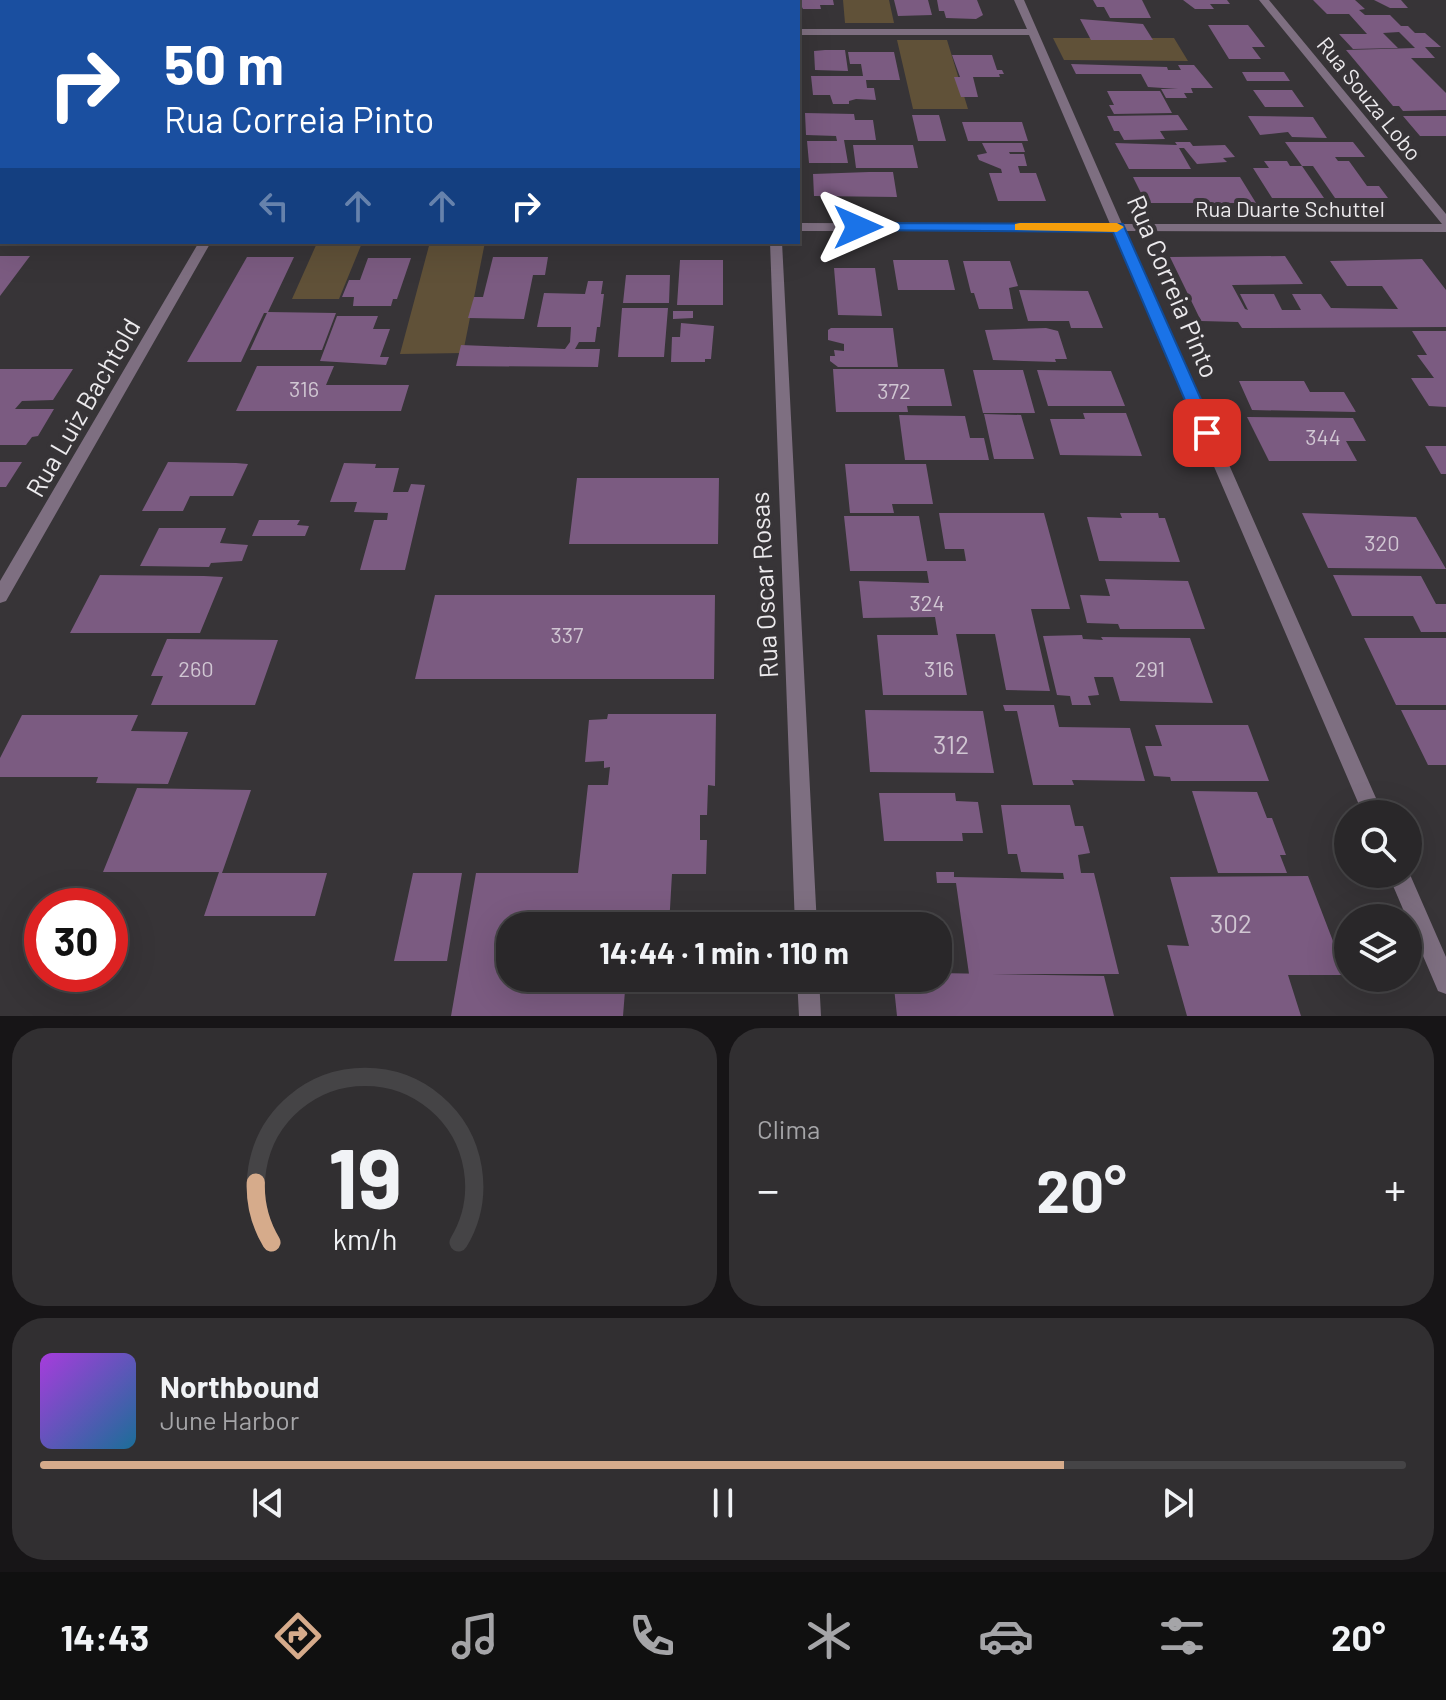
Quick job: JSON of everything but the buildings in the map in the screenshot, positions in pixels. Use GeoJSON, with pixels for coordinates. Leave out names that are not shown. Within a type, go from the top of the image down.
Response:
{"type":"FeatureCollection","features":[{"type":"Feature","properties":{"kind":"street","name":"Rua Correia Pinto"},"geometry":{"type":"LineString","coordinates":[[1019,0],[1367,800]]}},
{"type":"Feature","properties":{"kind":"street","name":"Rua Souza Lobo"},"geometry":{"type":"LineString","coordinates":[[1264,0],[1446,225]]}},
{"type":"Feature","properties":{"kind":"street"},"geometry":{"type":"LineString","coordinates":[[800,32],[1033,32]]}},
{"type":"Feature","properties":{"kind":"street","name":"Rua Duarte Schuttel"},"geometry":{"type":"LineString","coordinates":[[800,227],[1446,225]]}},
{"type":"Feature","properties":{"kind":"street","name":"Rua Luiz Bachtold"},"geometry":{"type":"LineString","coordinates":[[0,596],[204,244]]}},
{"type":"Feature","properties":{"kind":"street","name":"Rua Oscar Rosas"},"geometry":{"type":"LineString","coordinates":[[776,244],[805,912]]}},
{"type":"Feature","properties":{"kind":"street"},"geometry":{"type":"LineString","coordinates":[[1405,888],[1446,983]]}},
{"type":"Feature","properties":{"kind":"street"},"geometry":{"type":"LineString","coordinates":[[809,992],[810,1016]]}},
{"type":"Feature","properties":{"kind":"shaded area"},"geometry":{"type":"Polygon","coordinates":[[[843,0],[889,0],[894,23],[845,23],[843,0]]]}},
{"type":"Feature","properties":{"kind":"shaded area"},"geometry":{"type":"Polygon","coordinates":[[[1053,38],[1174,38],[1188,61],[1064,60],[1053,38]]]}},
{"type":"Feature","properties":{"kind":"shaded area"},"geometry":{"type":"Polygon","coordinates":[[[897,40],[947,40],[968,109],[913,109],[897,40]]]}},
{"type":"Feature","properties":{"kind":"shaded area"},"geometry":{"type":"Polygon","coordinates":[[[317,244],[362,244],[339,299],[292,299],[317,244]]]}},
{"type":"Feature","properties":{"kind":"shaded area"},"geometry":{"type":"Polygon","coordinates":[[[429,244],[485,244],[463,353],[400,354],[429,244]]]}},
{"type":"Feature","properties":{"kind":"slow traffic"},"geometry":{"type":"LineString","coordinates":[[1020,227],[1117,227]]}},
{"type":"Feature","properties":{"kind":"route"},"geometry":{"type":"LineString","coordinates":[[858,227],[1118,227],[1207,433]]}}]}
